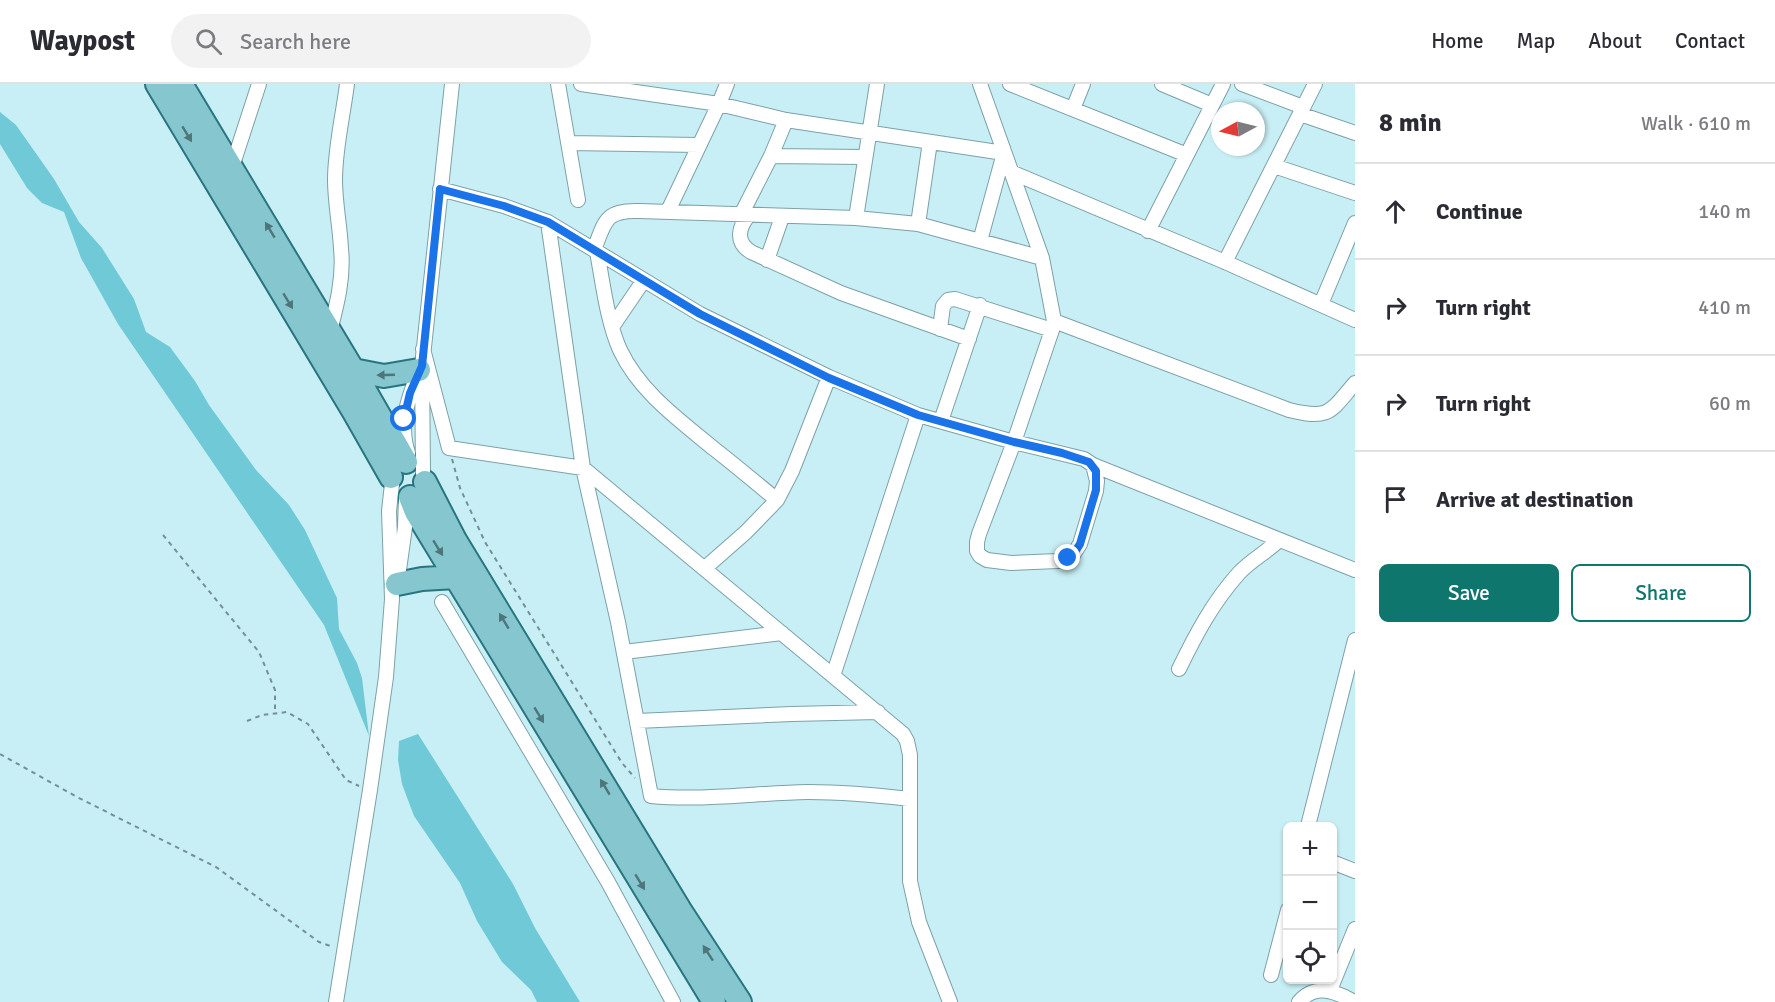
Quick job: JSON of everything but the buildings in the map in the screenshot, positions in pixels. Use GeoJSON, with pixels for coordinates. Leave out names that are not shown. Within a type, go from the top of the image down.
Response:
{"type":"FeatureCollection","features":[{"type":"Feature","properties":{"kind":"main road"},"geometry":{"type":"LineString","coordinates":[[157,84],[354,412],[455,540],[680,910],[740,1002]]}},
{"type":"Feature","properties":{"kind":"main road"},"geometry":{"type":"LineString","coordinates":[[181,84],[353,370],[408,479],[416,512],[714,1002]]}},
{"type":"Feature","properties":{"kind":"main road"},"geometry":{"type":"LineString","coordinates":[[353,370],[389,376],[422,362]]}},
{"type":"Feature","properties":{"kind":"main road"},"geometry":{"type":"LineString","coordinates":[[394,592],[423,579],[456,577]]}},
{"type":"Feature","properties":{"kind":"street"},"geometry":{"type":"LineString","coordinates":[[232,167],[259,84]]}},
{"type":"Feature","properties":{"kind":"street"},"geometry":{"type":"LineString","coordinates":[[330,331],[340,292],[342,251],[335,200],[335,178],[347,84]]}},
{"type":"Feature","properties":{"kind":"street"},"geometry":{"type":"LineString","coordinates":[[336,1002],[386,677],[394,592],[388,511],[408,479],[452,84]]}},
{"type":"Feature","properties":{"kind":"street"},"geometry":{"type":"LineString","coordinates":[[558,84],[578,200]]}},
{"type":"Feature","properties":{"kind":"street"},"geometry":{"type":"LineString","coordinates":[[581,84],[719,104],[786,120],[869,134],[1004,153]]}},
{"type":"Feature","properties":{"kind":"street"},"geometry":{"type":"LineString","coordinates":[[668,211],[727,84]]}},
{"type":"Feature","properties":{"kind":"street"},"geometry":{"type":"LineString","coordinates":[[856,218],[877,84]]}},
{"type":"Feature","properties":{"kind":"street"},"geometry":{"type":"LineString","coordinates":[[1010,84],[1187,155]]}},
{"type":"Feature","properties":{"kind":"street"},"geometry":{"type":"LineString","coordinates":[[1073,109],[1083,84]]}},
{"type":"Feature","properties":{"kind":"street"},"geometry":{"type":"LineString","coordinates":[[1162,84],[1211,105]]}},
{"type":"Feature","properties":{"kind":"street"},"geometry":{"type":"LineString","coordinates":[[1214,102],[1223,84]]}},
{"type":"Feature","properties":{"kind":"street"},"geometry":{"type":"LineString","coordinates":[[1242,84],[1355,133]]}},
{"type":"Feature","properties":{"kind":"street"},"geometry":{"type":"LineString","coordinates":[[1225,262],[1315,84]]}},
{"type":"Feature","properties":{"kind":"street"},"geometry":{"type":"LineString","coordinates":[[977,85],[1042,258],[1053,326],[977,542],[979,554],[987,560],[1011,563],[1065,560],[1073,555],[1080,544],[1096,490],[1097,481],[1093,465]]}},
{"type":"Feature","properties":{"kind":"street"},"geometry":{"type":"LineString","coordinates":[[1148,231],[1211,107]]}},
{"type":"Feature","properties":{"kind":"street"},"geometry":{"type":"LineString","coordinates":[[786,120],[741,226],[742,243],[745,248],[841,293],[969,339]]}},
{"type":"Feature","properties":{"kind":"street"},"geometry":{"type":"LineString","coordinates":[[918,224],[930,142]]}},
{"type":"Feature","properties":{"kind":"street"},"geometry":{"type":"LineString","coordinates":[[569,143],[699,145]]}},
{"type":"Feature","properties":{"kind":"street"},"geometry":{"type":"LineString","coordinates":[[980,242],[1004,153]]}},
{"type":"Feature","properties":{"kind":"street"},"geometry":{"type":"LineString","coordinates":[[771,156],[865,158]]}},
{"type":"Feature","properties":{"kind":"street"},"geometry":{"type":"LineString","coordinates":[[1274,166],[1355,193]]}},
{"type":"Feature","properties":{"kind":"street"},"geometry":{"type":"LineString","coordinates":[[1011,172],[1225,262],[1355,320]]}},
{"type":"Feature","properties":{"kind":"street"},"geometry":{"type":"LineString","coordinates":[[440,189],[504,206],[548,222],[700,314],[829,378],[918,415],[1084,459],[1093,465],[1355,570]]}},
{"type":"Feature","properties":{"kind":"street"},"geometry":{"type":"LineString","coordinates":[[777,500],[667,411],[650,394],[630,367],[612,327],[595,251],[603,226],[611,215],[626,210],[668,211],[856,218],[918,224],[1042,258]]}},
{"type":"Feature","properties":{"kind":"street"},"geometry":{"type":"LineString","coordinates":[[767,260],[782,217]]}},
{"type":"Feature","properties":{"kind":"street"},"geometry":{"type":"LineString","coordinates":[[548,222],[583,468],[624,652],[651,796],[704,797],[808,792],[859,793],[910,798]]}},
{"type":"Feature","properties":{"kind":"street"},"geometry":{"type":"LineString","coordinates":[[1321,304],[1355,225]]}},
{"type":"Feature","properties":{"kind":"street"},"geometry":{"type":"LineString","coordinates":[[612,327],[644,280]]}},
{"type":"Feature","properties":{"kind":"street"},"geometry":{"type":"LineString","coordinates":[[940,329],[943,306],[948,300],[955,298],[1053,326],[1309,416],[1330,410],[1355,383]]}},
{"type":"Feature","properties":{"kind":"street"},"geometry":{"type":"LineString","coordinates":[[941,421],[980,305]]}},
{"type":"Feature","properties":{"kind":"street"},"geometry":{"type":"LineString","coordinates":[[422,362],[449,448],[583,468],[899,729],[907,741],[910,755],[909,870],[911,891],[924,937],[950,1002]]}},
{"type":"Feature","properties":{"kind":"street"},"geometry":{"type":"LineString","coordinates":[[705,568],[746,532],[777,500],[792,471],[829,378]]}},
{"type":"Feature","properties":{"kind":"street"},"geometry":{"type":"LineString","coordinates":[[833,676],[918,415]]}},
{"type":"Feature","properties":{"kind":"street"},"geometry":{"type":"LineString","coordinates":[[1179,669],[1199,627],[1217,599],[1240,572],[1279,540]]}},
{"type":"Feature","properties":{"kind":"street"},"geometry":{"type":"LineString","coordinates":[[442,602],[608,882],[673,1002]]}},
{"type":"Feature","properties":{"kind":"street"},"geometry":{"type":"LineString","coordinates":[[624,652],[782,633]]}},
{"type":"Feature","properties":{"kind":"street"},"geometry":{"type":"LineString","coordinates":[[1309,822],[1355,640]]}},
{"type":"Feature","properties":{"kind":"street"},"geometry":{"type":"LineString","coordinates":[[637,721],[878,712]]}},
{"type":"Feature","properties":{"kind":"street"},"geometry":{"type":"LineString","coordinates":[[1337,864],[1355,871]]}},
{"type":"Feature","properties":{"kind":"street"},"geometry":{"type":"LineString","coordinates":[[1271,975],[1283,926]]}},
{"type":"Feature","properties":{"kind":"street"},"geometry":{"type":"LineString","coordinates":[[1330,990],[1355,929]]}},
{"type":"Feature","properties":{"kind":"street"},"geometry":{"type":"LineString","coordinates":[[1299,1002],[1311,992],[1330,990],[1354,1002]]}},
{"type":"Feature","properties":{"kind":"path"},"geometry":{"type":"LineString","coordinates":[[449,448],[460,488],[485,542],[622,763],[651,796]]}},
{"type":"Feature","properties":{"kind":"path"},"geometry":{"type":"LineString","coordinates":[[163,535],[259,652],[274,690],[275,714]]}},
{"type":"Feature","properties":{"kind":"path"},"geometry":{"type":"LineString","coordinates":[[247,721],[262,715],[287,712],[308,724],[345,780],[370,790]]}},
{"type":"Feature","properties":{"kind":"path"},"geometry":{"type":"LineString","coordinates":[[0,754],[76,797],[216,867],[319,942],[345,951]]}},
{"type":"Feature","properties":{"kind":"water"},"geometry":{"type":"Polygon","coordinates":[[[0,112],[16,125],[54,179],[79,222],[102,248],[134,299],[146,332],[170,347],[256,470],[289,505],[305,530],[337,598],[339,629],[357,663],[362,678],[369,736],[324,625],[118,324],[81,258],[64,212],[42,203],[27,188],[0,144],[0,112]]]}},
{"type":"Feature","properties":{"kind":"water"},"geometry":{"type":"Polygon","coordinates":[[[418,734],[513,884],[535,928],[580,1002],[537,1002],[531,990],[502,962],[477,921],[460,883],[414,816],[402,784],[398,760],[399,741],[418,734]]]}},
{"type":"Feature","properties":{"kind":"route"},"geometry":{"type":"LineString","coordinates":[[404,419],[410,393],[422,366],[440,189],[478,198],[548,222],[700,314],[829,378],[918,415],[1084,459],[1093,465],[1096,471],[1096,490],[1080,544],[1073,555],[1068,558]]}}]}
